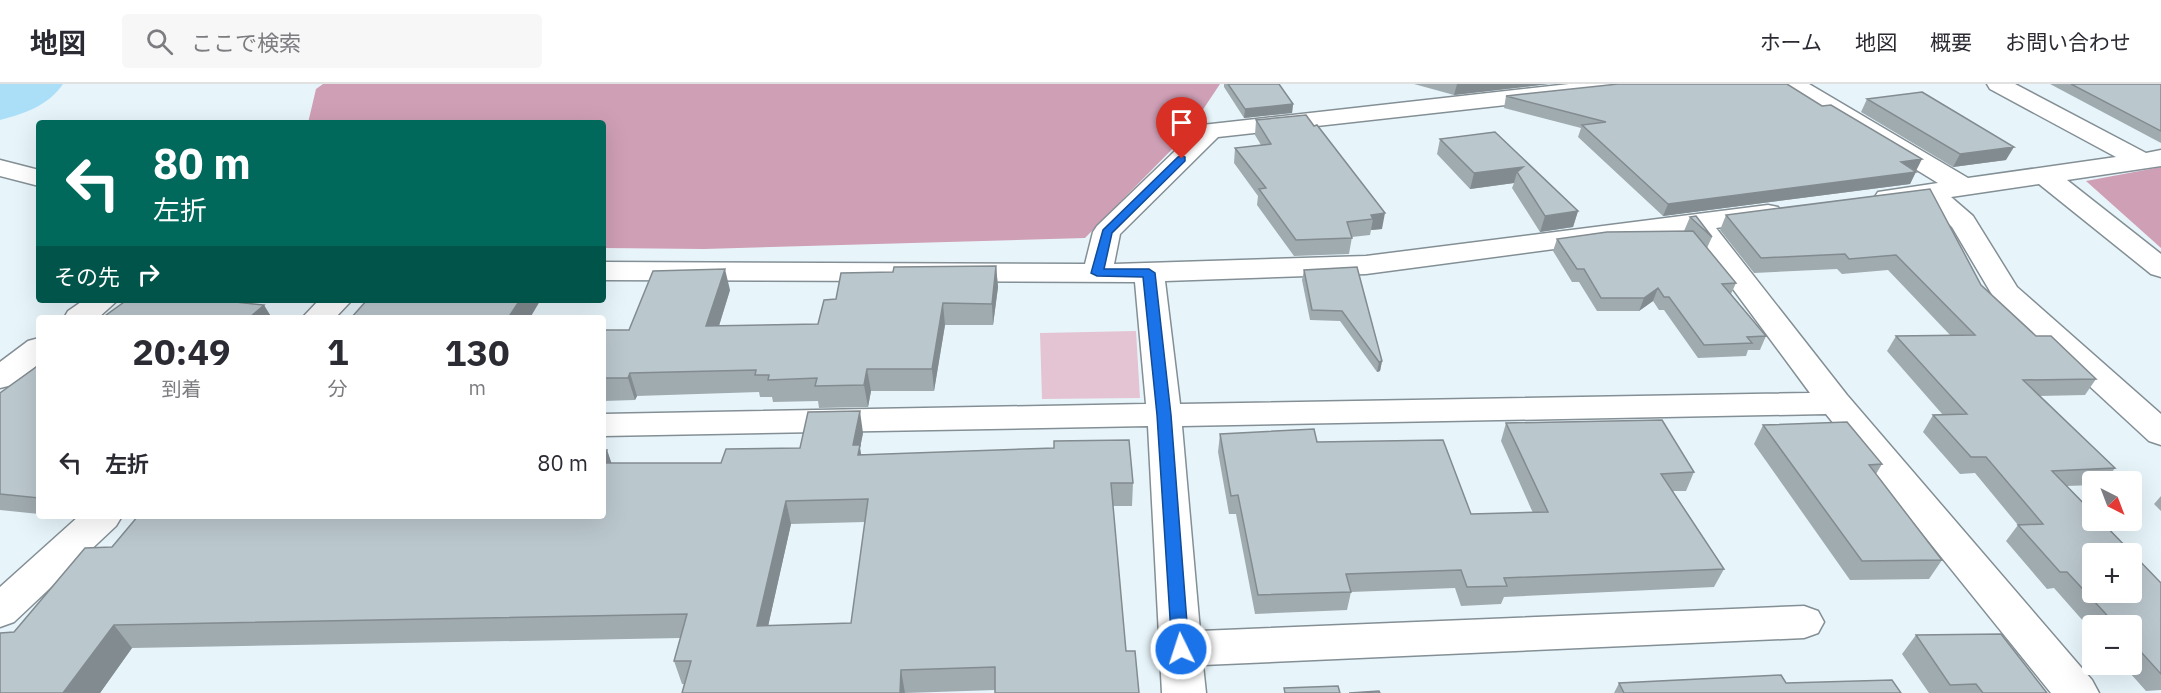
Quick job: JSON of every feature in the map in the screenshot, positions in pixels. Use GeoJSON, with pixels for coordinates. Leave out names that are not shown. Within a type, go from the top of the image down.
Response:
{"type":"FeatureCollection","features":[{"type":"Feature","properties":{"kind":"street"},"geometry":{"type":"LineString","coordinates":[[1097,273],[1107,232],[1211,130],[1402,99],[1633,84]]}},
{"type":"Feature","properties":{"kind":"street"},"geometry":{"type":"LineString","coordinates":[[1793,84],[1964,187]]}},
{"type":"Feature","properties":{"kind":"street"},"geometry":{"type":"LineString","coordinates":[[1998,84],[2152,160]]}},
{"type":"Feature","properties":{"kind":"street"},"geometry":{"type":"LineString","coordinates":[[1860,201],[2152,160]]}},
{"type":"Feature","properties":{"kind":"street"},"geometry":{"type":"LineString","coordinates":[[0,168],[36,177]]}},
{"type":"Feature","properties":{"kind":"street"},"geometry":{"type":"LineString","coordinates":[[2046,176],[2161,268]]}},
{"type":"Feature","properties":{"kind":"street"},"geometry":{"type":"LineString","coordinates":[[1929,192],[1963,222],[2006,292],[2161,433]]}},
{"type":"Feature","properties":{"kind":"street"},"geometry":{"type":"LineString","coordinates":[[606,271],[1149,273],[1366,265],[1790,210]]}},
{"type":"Feature","properties":{"kind":"street"},"geometry":{"type":"LineString","coordinates":[[1697,222],[1835,403],[2077,693]]}},
{"type":"Feature","properties":{"kind":"street"},"geometry":{"type":"LineString","coordinates":[[1149,273],[1164,415],[1184,693]]}},
{"type":"Feature","properties":{"kind":"street"},"geometry":{"type":"LineString","coordinates":[[83,315],[99,303]]}},
{"type":"Feature","properties":{"kind":"street"},"geometry":{"type":"LineString","coordinates":[[320,315],[334,303]]}},
{"type":"Feature","properties":{"kind":"street"},"geometry":{"type":"LineString","coordinates":[[0,378],[36,350]]}},
{"type":"Feature","properties":{"kind":"street"},"geometry":{"type":"LineString","coordinates":[[606,425],[1835,403]]}},
{"type":"Feature","properties":{"kind":"street"},"geometry":{"type":"LineString","coordinates":[[0,611],[100,519]]}},
{"type":"Feature","properties":{"kind":"street"},"geometry":{"type":"LineString","coordinates":[[1181,649],[1804,622]]}},
{"type":"Feature","properties":{"kind":"shaded area"},"geometry":{"type":"Polygon","coordinates":[[[323,84],[1220,84],[1186,135],[1085,238],[704,249],[606,248],[606,120],[309,120],[316,89],[323,84]]]}},
{"type":"Feature","properties":{"kind":"shaded area"},"geometry":{"type":"Polygon","coordinates":[[[2161,167],[2161,248],[2086,181],[2161,167]]]}},
{"type":"Feature","properties":{"kind":"shaded area"},"geometry":{"type":"Polygon","coordinates":[[[1136,331],[1140,398],[1042,399],[1040,333],[1136,331]]]}},
{"type":"Feature","properties":{"kind":"building"},"geometry":{"type":"Polygon","coordinates":[[[1228,84],[1279,84],[1293,104],[1245,109],[1228,84]]]}},
{"type":"Feature","properties":{"kind":"building"},"geometry":{"type":"Polygon","coordinates":[[[1618,84],[1787,84],[1822,106],[1831,105],[1922,159],[1901,162],[1916,172],[1668,204],[1582,125],[1606,122],[1506,96],[1618,84]]]}},
{"type":"Feature","properties":{"kind":"building"},"geometry":{"type":"Polygon","coordinates":[[[2071,84],[2161,84],[2161,131],[2071,84]]]}},
{"type":"Feature","properties":{"kind":"building"},"geometry":{"type":"Polygon","coordinates":[[[1922,92],[2014,147],[1960,154],[1867,99],[1922,92]]]}},
{"type":"Feature","properties":{"kind":"building"},"geometry":{"type":"Polygon","coordinates":[[[1306,115],[1314,126],[1317,125],[1385,213],[1371,215],[1373,219],[1347,222],[1352,238],[1296,240],[1259,189],[1266,188],[1235,148],[1271,144],[1256,120],[1306,115]]]}},
{"type":"Feature","properties":{"kind":"building"},"geometry":{"type":"Polygon","coordinates":[[[1495,132],[1578,211],[1545,216],[1517,172],[1523,167],[1474,173],[1440,139],[1495,132]]]}},
{"type":"Feature","properties":{"kind":"building"},"geometry":{"type":"Polygon","coordinates":[[[1930,189],[1981,285],[2036,336],[2051,336],[2096,379],[2023,380],[2115,468],[2052,471],[2082,502],[2082,531],[2111,531],[2122,543],[2082,543],[2082,588],[2067,572],[2060,572],[2018,525],[2043,524],[1986,457],[1971,457],[1933,415],[1967,414],[1896,336],[1975,335],[1896,255],[1849,259],[1845,254],[1761,258],[1726,215],[1930,189]]]}},
{"type":"Feature","properties":{"kind":"building"},"geometry":{"type":"Polygon","coordinates":[[[1696,216],[1712,237],[1690,217],[1696,216]]]}},
{"type":"Feature","properties":{"kind":"building"},"geometry":{"type":"Polygon","coordinates":[[[1693,231],[1736,283],[1722,284],[1766,336],[1747,337],[1752,343],[1704,345],[1669,297],[1664,297],[1658,288],[1644,298],[1601,298],[1584,269],[1577,269],[1557,239],[1607,232],[1693,231]]]}},
{"type":"Feature","properties":{"kind":"building"},"geometry":{"type":"Polygon","coordinates":[[[996,266],[992,304],[943,303],[932,369],[867,369],[864,385],[815,386],[817,378],[768,380],[769,375],[755,375],[756,370],[630,373],[628,378],[606,378],[606,330],[629,330],[653,271],[725,269],[706,326],[818,324],[824,300],[836,299],[841,273],[893,272],[894,267],[996,266]]]}},
{"type":"Feature","properties":{"kind":"building"},"geometry":{"type":"Polygon","coordinates":[[[1357,267],[1382,361],[1379,362],[1342,311],[1312,310],[1304,270],[1357,267]]]}},
{"type":"Feature","properties":{"kind":"building"},"geometry":{"type":"Polygon","coordinates":[[[123,303],[264,305],[252,315],[106,315],[123,303]]]}},
{"type":"Feature","properties":{"kind":"building"},"geometry":{"type":"Polygon","coordinates":[[[364,303],[518,303],[510,315],[354,315],[364,303]]]}},
{"type":"Feature","properties":{"kind":"building"},"geometry":{"type":"Polygon","coordinates":[[[36,367],[36,498],[0,494],[0,393],[36,367]]]}},
{"type":"Feature","properties":{"kind":"building"},"geometry":{"type":"Polygon","coordinates":[[[860,411],[853,445],[860,445],[858,455],[1054,448],[1054,441],[1129,440],[1133,483],[1111,483],[1126,651],[1135,651],[1139,693],[995,693],[995,667],[901,670],[900,693],[682,693],[691,661],[674,661],[687,614],[114,625],[63,693],[0,693],[0,633],[14,632],[85,548],[112,547],[135,519],[606,519],[606,463],[721,463],[726,449],[800,448],[808,412],[860,411]],[[868,499],[786,501],[757,626],[851,623],[868,499]]]}},
{"type":"Feature","properties":{"kind":"building"},"geometry":{"type":"Polygon","coordinates":[[[1662,420],[1694,472],[1661,474],[1724,569],[1504,578],[1507,586],[1467,587],[1461,570],[1346,574],[1351,592],[1258,595],[1238,495],[1231,496],[1220,434],[1314,429],[1317,442],[1443,440],[1471,514],[1548,512],[1506,423],[1662,420]]]}},
{"type":"Feature","properties":{"kind":"building"},"geometry":{"type":"Polygon","coordinates":[[[1847,422],[1882,464],[1869,465],[1942,560],[1862,561],[1763,425],[1847,422]]]}},
{"type":"Feature","properties":{"kind":"building"},"geometry":{"type":"Polygon","coordinates":[[[2142,563],[2161,583],[2161,674],[2142,653],[2142,615],[2107,615],[2096,603],[2142,603],[2142,563]]]}},
{"type":"Feature","properties":{"kind":"building"},"geometry":{"type":"Polygon","coordinates":[[[2001,634],[2047,693],[1983,693],[1976,684],[1950,685],[1916,635],[2001,634]]]}},
{"type":"Feature","properties":{"kind":"building"},"geometry":{"type":"Polygon","coordinates":[[[1781,675],[1786,683],[1892,680],[1901,693],[1624,693],[1619,683],[1781,675]]]}},
{"type":"Feature","properties":{"kind":"building"},"geometry":{"type":"Polygon","coordinates":[[[1338,686],[1340,693],[1285,693],[1284,688],[1338,686]]]}},
{"type":"Feature","properties":{"kind":"building"},"geometry":{"type":"Polygon","coordinates":[[[1379,691],[1380,693],[1349,693],[1379,691]]]}},
{"type":"Feature","properties":{"kind":"waterway"},"geometry":{"type":"LineString","coordinates":[[0,103],[35,84]]}},
{"type":"Feature","properties":{"kind":"route"},"geometry":{"type":"LineString","coordinates":[[1181,649],[1164,415],[1149,273],[1097,273],[1107,232],[1182,159]]}}]}
